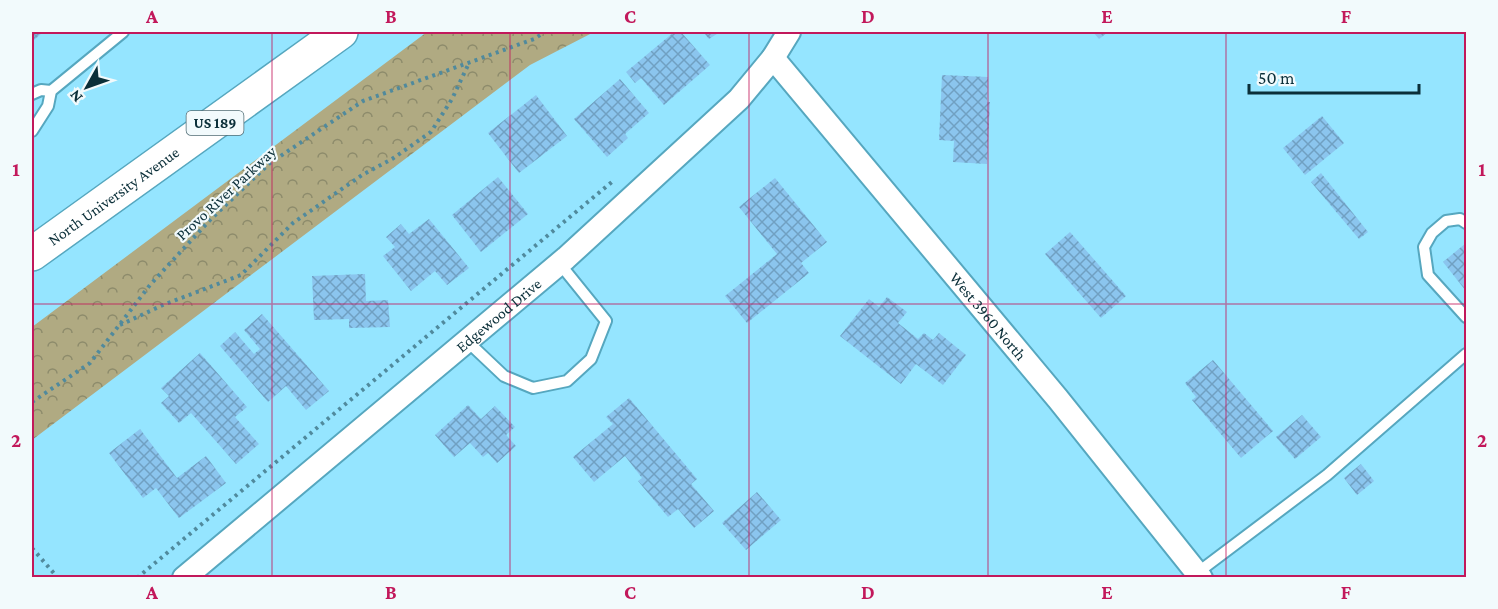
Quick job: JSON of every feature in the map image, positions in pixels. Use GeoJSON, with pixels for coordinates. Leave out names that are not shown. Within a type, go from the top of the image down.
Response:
{"type":"FeatureCollection","features":[{"type":"Feature","properties":{"kind":"highway","name":"North University Avenue"},"geometry":{"type":"LineString","coordinates":[[32,254],[341,32]]}},
{"type":"Feature","properties":{"kind":"street","name":"Edgewood Drive"},"geometry":{"type":"LineString","coordinates":[[184,578],[560,264],[739,99],[772,58],[789,32]]}},
{"type":"Feature","properties":{"kind":"street","name":"West 3960 North"},"geometry":{"type":"LineString","coordinates":[[772,58],[1050,389],[1199,575]]}},
{"type":"Feature","properties":{"kind":"lane"},"geometry":{"type":"LineString","coordinates":[[32,131],[48,106],[51,91],[123,32]]}},
{"type":"Feature","properties":{"kind":"lane"},"geometry":{"type":"LineString","coordinates":[[32,94],[41,90],[51,91]]}},
{"type":"Feature","properties":{"kind":"lane"},"geometry":{"type":"LineString","coordinates":[[1467,223],[1460,219],[1446,221],[1432,233],[1424,247],[1428,275],[1467,317]]}},
{"type":"Feature","properties":{"kind":"lane"},"geometry":{"type":"LineString","coordinates":[[467,341],[504,376],[532,388],[567,381],[591,359],[606,321],[560,264]]}},
{"type":"Feature","properties":{"kind":"lane"},"geometry":{"type":"LineString","coordinates":[[1199,575],[1327,475],[1467,354]]}},
{"type":"Feature","properties":{"kind":"path","name":"Provo River Parkway"},"geometry":{"type":"LineString","coordinates":[[32,402],[90,363],[150,285],[210,220],[270,163],[363,101],[534,39],[545,32]]}},
{"type":"Feature","properties":{"kind":"path"},"geometry":{"type":"LineString","coordinates":[[119,325],[163,305],[241,275],[292,223],[362,175],[393,159],[431,132],[452,99],[469,62]]}},
{"type":"Feature","properties":{"kind":"path"},"geometry":{"type":"LineString","coordinates":[[137,578],[615,180]]}},
{"type":"Feature","properties":{"kind":"path"},"geometry":{"type":"LineString","coordinates":[[32,548],[58,578]]}},
{"type":"Feature","properties":{"kind":"green space"},"geometry":{"type":"Polygon","coordinates":[[[427,32],[594,32],[530,65],[32,440],[32,327],[427,32]]]}},
{"type":"Feature","properties":{"kind":"building"},"geometry":{"type":"Polygon","coordinates":[[[32,32],[43,32],[32,42],[32,32]]]}},
{"type":"Feature","properties":{"kind":"building"},"geometry":{"type":"Polygon","coordinates":[[[674,32],[681,32],[710,65],[664,105],[641,78],[635,83],[626,72],[674,32]]]}},
{"type":"Feature","properties":{"kind":"building"},"geometry":{"type":"Polygon","coordinates":[[[703,32],[720,32],[709,39],[703,32]]]}},
{"type":"Feature","properties":{"kind":"building"},"geometry":{"type":"Polygon","coordinates":[[[1093,32],[1108,32],[1099,39],[1093,32]]]}},
{"type":"Feature","properties":{"kind":"building"},"geometry":{"type":"Polygon","coordinates":[[[942,75],[988,77],[987,102],[990,102],[987,164],[953,162],[954,141],[939,140],[942,75]]]}},
{"type":"Feature","properties":{"kind":"building"},"geometry":{"type":"Polygon","coordinates":[[[620,79],[649,113],[625,134],[628,138],[607,157],[574,119],[620,79]]]}},
{"type":"Feature","properties":{"kind":"building"},"geometry":{"type":"Polygon","coordinates":[[[536,95],[567,136],[519,173],[488,133],[536,95]]]}},
{"type":"Feature","properties":{"kind":"building"},"geometry":{"type":"Polygon","coordinates":[[[1322,116],[1344,143],[1305,175],[1283,148],[1322,116]]]}},
{"type":"Feature","properties":{"kind":"building"},"geometry":{"type":"Polygon","coordinates":[[[1321,173],[1368,232],[1359,239],[1311,182],[1321,173]]]}},
{"type":"Feature","properties":{"kind":"building"},"geometry":{"type":"Polygon","coordinates":[[[498,177],[528,214],[481,252],[452,215],[498,177]]]}},
{"type":"Feature","properties":{"kind":"building"},"geometry":{"type":"Polygon","coordinates":[[[775,178],[827,242],[801,263],[809,273],[747,323],[725,296],[777,254],[739,207],[775,178]]]}},
{"type":"Feature","properties":{"kind":"building"},"geometry":{"type":"Polygon","coordinates":[[[429,219],[469,268],[447,285],[435,271],[411,291],[383,256],[395,247],[386,237],[401,224],[409,234],[429,219]]]}},
{"type":"Feature","properties":{"kind":"building"},"geometry":{"type":"Polygon","coordinates":[[[1070,232],[1126,296],[1101,318],[1045,254],[1070,232]]]}},
{"type":"Feature","properties":{"kind":"building"},"geometry":{"type":"Polygon","coordinates":[[[1466,243],[1466,291],[1443,262],[1466,243]]]}},
{"type":"Feature","properties":{"kind":"building"},"geometry":{"type":"Polygon","coordinates":[[[365,274],[366,301],[388,300],[390,327],[349,328],[349,319],[314,320],[312,276],[365,274]]]}},
{"type":"Feature","properties":{"kind":"building"},"geometry":{"type":"Polygon","coordinates":[[[887,297],[907,312],[898,323],[918,339],[924,333],[933,340],[939,333],[966,355],[943,385],[916,364],[901,384],[840,336],[869,299],[879,307],[887,297]]]}},
{"type":"Feature","properties":{"kind":"building"},"geometry":{"type":"Polygon","coordinates":[[[262,314],[329,391],[306,410],[286,386],[268,402],[220,346],[235,332],[254,354],[260,349],[244,330],[262,314]]]}},
{"type":"Feature","properties":{"kind":"building"},"geometry":{"type":"Polygon","coordinates":[[[200,353],[247,407],[235,417],[259,444],[236,464],[191,413],[179,423],[161,403],[169,396],[161,388],[200,353]]]}},
{"type":"Feature","properties":{"kind":"building"},"geometry":{"type":"Polygon","coordinates":[[[1213,360],[1273,431],[1241,458],[1192,400],[1196,397],[1185,383],[1213,360]]]}},
{"type":"Feature","properties":{"kind":"building"},"geometry":{"type":"Polygon","coordinates":[[[629,398],[697,479],[691,484],[714,511],[694,528],[678,509],[668,517],[638,481],[642,478],[625,456],[594,482],[573,457],[613,424],[606,417],[629,398]]]}},
{"type":"Feature","properties":{"kind":"building"},"geometry":{"type":"Polygon","coordinates":[[[468,405],[481,419],[495,406],[515,427],[506,435],[516,446],[497,463],[488,453],[483,457],[470,443],[454,457],[435,435],[468,405]]]}},
{"type":"Feature","properties":{"kind":"building"},"geometry":{"type":"Polygon","coordinates":[[[1302,415],[1321,437],[1295,459],[1276,437],[1302,415]]]}},
{"type":"Feature","properties":{"kind":"building"},"geometry":{"type":"Polygon","coordinates":[[[140,429],[177,478],[206,456],[226,483],[179,518],[156,488],[143,498],[109,453],[140,429]]]}},
{"type":"Feature","properties":{"kind":"building"},"geometry":{"type":"Polygon","coordinates":[[[1361,464],[1374,481],[1357,495],[1344,478],[1361,464]]]}},
{"type":"Feature","properties":{"kind":"building"},"geometry":{"type":"Polygon","coordinates":[[[757,492],[781,520],[746,550],[722,523],[757,492]]]}}]}
